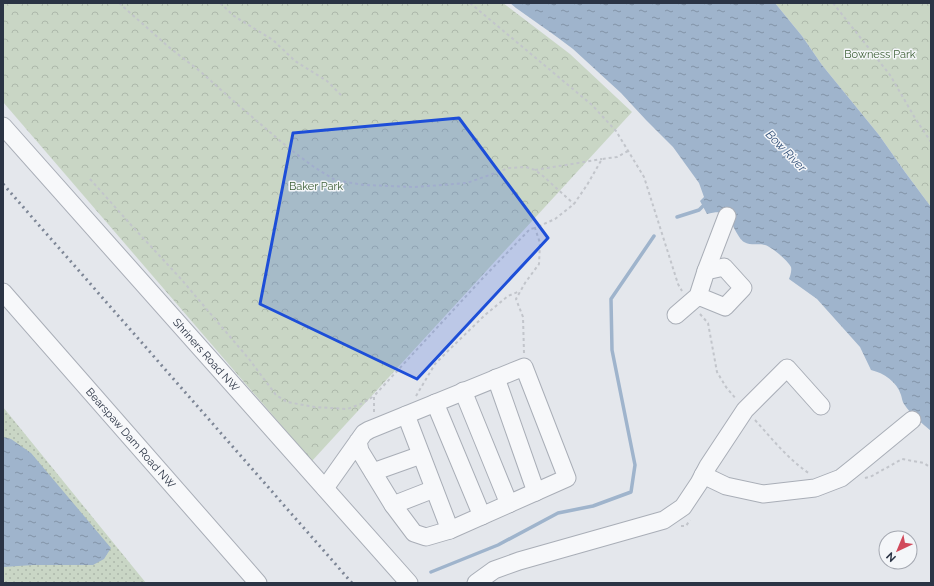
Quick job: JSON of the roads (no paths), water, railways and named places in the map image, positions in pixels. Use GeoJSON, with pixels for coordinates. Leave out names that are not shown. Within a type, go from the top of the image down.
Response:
{"type":"FeatureCollection","features":[{"type":"Feature","properties":{"kind":"street","name":"Shriners Road NW"},"geometry":{"type":"LineString","coordinates":[[3,126],[409,583]]}},
{"type":"Feature","properties":{"kind":"street"},"geometry":{"type":"LineString","coordinates":[[676,315],[694,299],[728,216]]}},
{"type":"Feature","properties":{"kind":"street"},"geometry":{"type":"LineString","coordinates":[[694,299],[725,307],[743,288],[724,267],[706,271]]}},
{"type":"Feature","properties":{"kind":"street","name":"Bearspaw Dam Road NW"},"geometry":{"type":"LineString","coordinates":[[3,292],[258,583]]}},
{"type":"Feature","properties":{"kind":"street"},"geometry":{"type":"LineString","coordinates":[[324,488],[358,441],[364,433],[375,427],[524,367],[567,478],[450,530],[426,538],[414,533],[393,505],[360,451],[358,441]]}},
{"type":"Feature","properties":{"kind":"street"},"geometry":{"type":"LineString","coordinates":[[476,583],[494,570],[518,561],[664,520],[683,507],[745,410],[787,368],[821,406]]}},
{"type":"Feature","properties":{"kind":"street"},"geometry":{"type":"LineString","coordinates":[[496,378],[536,492]]}},
{"type":"Feature","properties":{"kind":"street"},"geometry":{"type":"LineString","coordinates":[[463,391],[509,504]]}},
{"type":"Feature","properties":{"kind":"street"},"geometry":{"type":"LineString","coordinates":[[435,403],[482,516]]}},
{"type":"Feature","properties":{"kind":"street"},"geometry":{"type":"LineString","coordinates":[[410,413],[421,455],[450,530]]}},
{"type":"Feature","properties":{"kind":"street"},"geometry":{"type":"LineString","coordinates":[[703,475],[726,486],[763,494],[815,488],[841,478],[912,420]]}},
{"type":"Feature","properties":{"kind":"street"},"geometry":{"type":"LineString","coordinates":[[373,472],[421,455]]}},
{"type":"Feature","properties":{"kind":"street"},"geometry":{"type":"LineString","coordinates":[[393,505],[434,489]]}},
{"type":"Feature","properties":{"kind":"water","name":"Bow River"},"geometry":{"type":"Polygon","coordinates":[[[510,3],[775,3],[802,36],[822,65],[879,135],[931,207],[931,431],[907,408],[903,402],[899,390],[893,382],[881,373],[871,370],[860,347],[817,299],[789,279],[791,267],[787,261],[768,246],[763,244],[749,244],[743,241],[738,236],[730,220],[724,214],[720,212],[707,214],[700,201],[704,197],[699,183],[673,147],[621,93],[573,49],[510,3]]]}},
{"type":"Feature","properties":{"kind":"water"},"geometry":{"type":"Polygon","coordinates":[[[3,437],[11,439],[31,453],[111,548],[104,559],[93,565],[33,565],[3,567],[3,437]]]}},
{"type":"Feature","properties":{"kind":"waterway"},"geometry":{"type":"LineString","coordinates":[[677,217],[699,210],[706,203]]}},
{"type":"Feature","properties":{"kind":"waterway"},"geometry":{"type":"LineString","coordinates":[[431,572],[498,545],[558,513],[593,506],[631,492],[635,465],[612,350],[611,299],[654,236]]}},
{"type":"Feature","properties":{"kind":"railway"},"geometry":{"type":"LineString","coordinates":[[3,184],[352,583]]}},
{"type":"Feature","properties":{"kind":"park label","name":"Bowness Park"},"geometry":{"type":"Point","coordinates":[880,54]}},
{"type":"Feature","properties":{"kind":"park label","name":"Baker Park"},"geometry":{"type":"Point","coordinates":[316,186]}}]}
